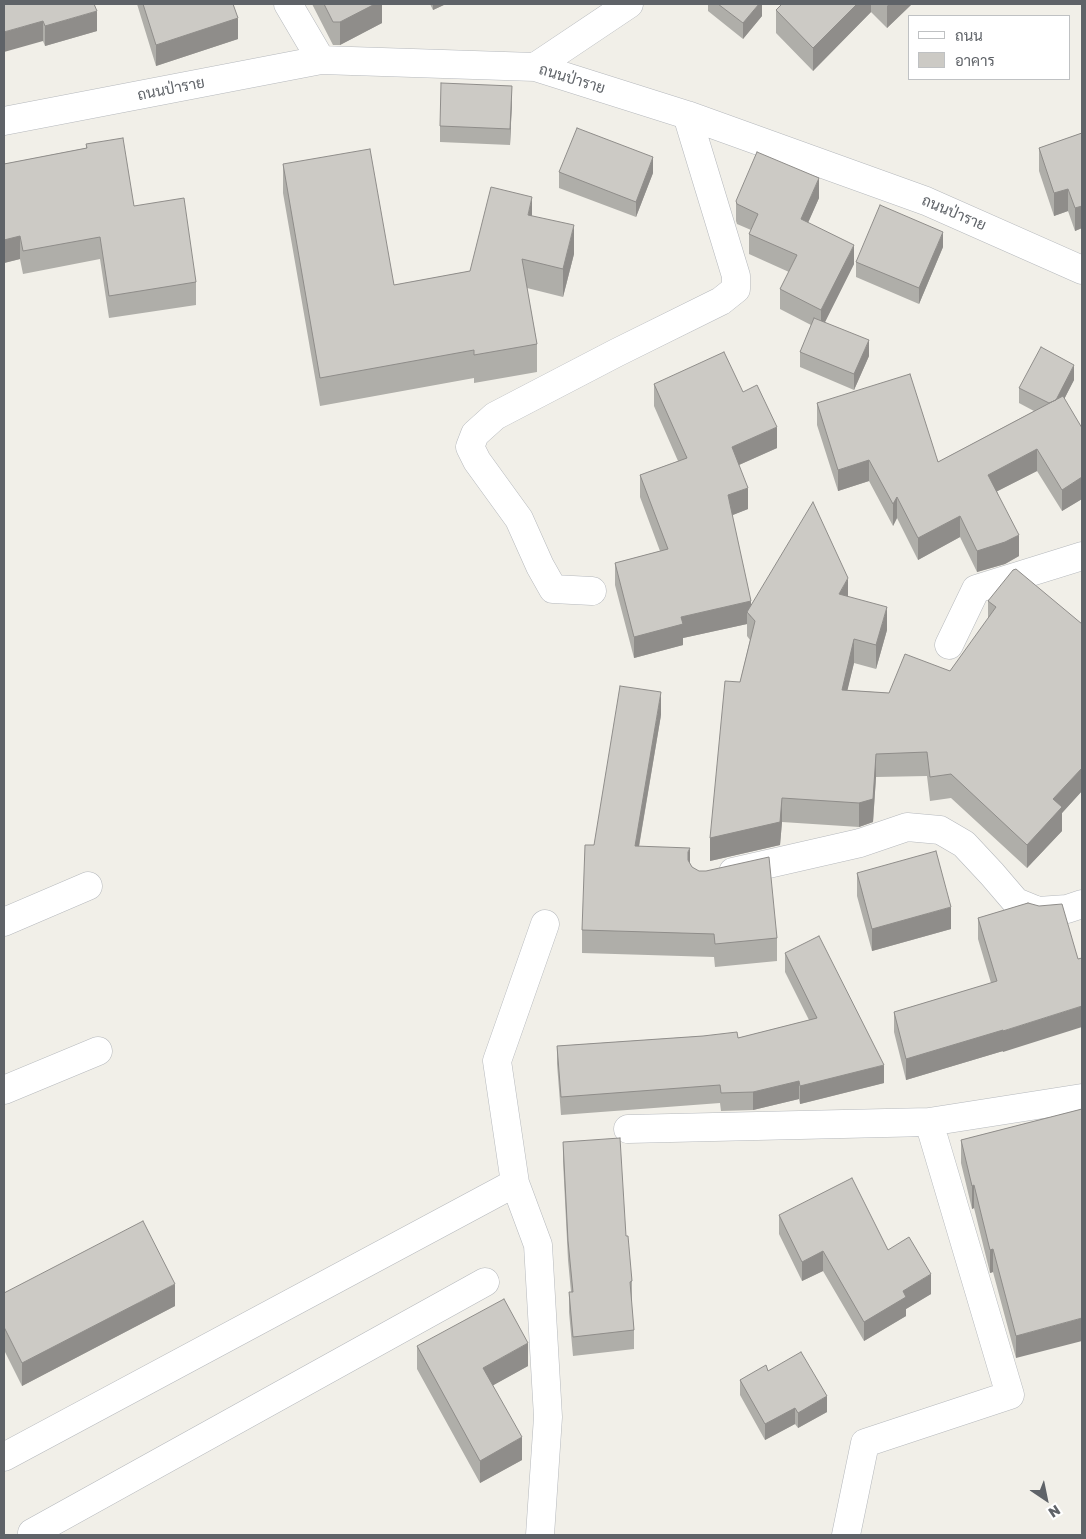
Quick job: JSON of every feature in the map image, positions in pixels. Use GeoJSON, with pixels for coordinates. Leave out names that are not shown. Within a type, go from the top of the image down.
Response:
{"type":"FeatureCollection","features":[{"type":"Feature","properties":{"kind":"street"},"geometry":{"type":"LineString","coordinates":[[288,4],[321,60]]}},
{"type":"Feature","properties":{"kind":"street"},"geometry":{"type":"LineString","coordinates":[[535,67],[628,4]]}},
{"type":"Feature","properties":{"kind":"street","name":"ถนนป่าราย"},"geometry":{"type":"LineString","coordinates":[[4,121],[321,60],[535,67],[687,115],[926,201],[1082,270]]}},
{"type":"Feature","properties":{"kind":"street"},"geometry":{"type":"LineString","coordinates":[[592,591],[553,589],[540,566],[519,518],[477,461],[470,447],[475,434],[495,416],[721,301],[736,289],[736,276],[687,115]]}},
{"type":"Feature","properties":{"kind":"street"},"geometry":{"type":"LineString","coordinates":[[949,646],[976,589],[1082,556]]}},
{"type":"Feature","properties":{"kind":"street"},"geometry":{"type":"LineString","coordinates":[[712,876],[860,843],[907,827],[940,830],[964,844],[1016,902],[1038,911],[1066,909],[1082,904]]}},
{"type":"Feature","properties":{"kind":"street"},"geometry":{"type":"LineString","coordinates":[[4,922],[88,886]]}},
{"type":"Feature","properties":{"kind":"street"},"geometry":{"type":"LineString","coordinates":[[540,1535],[548,1417],[538,1245],[515,1183],[497,1061],[545,924]]}},
{"type":"Feature","properties":{"kind":"street"},"geometry":{"type":"LineString","coordinates":[[4,1090],[98,1051]]}},
{"type":"Feature","properties":{"kind":"street"},"geometry":{"type":"LineString","coordinates":[[628,1129],[929,1122],[1082,1098]]}},
{"type":"Feature","properties":{"kind":"street"},"geometry":{"type":"LineString","coordinates":[[846,1535],[865,1443],[1010,1395],[929,1122]]}},
{"type":"Feature","properties":{"kind":"street"},"geometry":{"type":"LineString","coordinates":[[4,1457],[515,1183]]}},
{"type":"Feature","properties":{"kind":"street"},"geometry":{"type":"LineString","coordinates":[[34,1535],[32,1533],[485,1282]]}},
{"type":"Feature","properties":{"kind":"building"},"geometry":{"type":"Polygon","coordinates":[[[4,4],[94,4],[97,11],[45,26],[43,21],[4,32],[4,4]]]}},
{"type":"Feature","properties":{"kind":"building"},"geometry":{"type":"Polygon","coordinates":[[[143,4],[233,4],[238,18],[156,45],[143,4]]]}},
{"type":"Feature","properties":{"kind":"building"},"geometry":{"type":"Polygon","coordinates":[[[324,4],[375,4],[340,22],[333,22],[324,4]]]}},
{"type":"Feature","properties":{"kind":"building"},"geometry":{"type":"Polygon","coordinates":[[[718,4],[759,4],[743,23],[718,4]]]}},
{"type":"Feature","properties":{"kind":"building"},"geometry":{"type":"Polygon","coordinates":[[[782,4],[857,4],[813,48],[776,10],[782,4]]]}},
{"type":"Feature","properties":{"kind":"building"},"geometry":{"type":"Polygon","coordinates":[[[441,83],[512,86],[510,129],[440,126],[441,83]]]}},
{"type":"Feature","properties":{"kind":"building"},"geometry":{"type":"Polygon","coordinates":[[[577,128],[653,157],[636,202],[559,172],[577,128]]]}},
{"type":"Feature","properties":{"kind":"building"},"geometry":{"type":"Polygon","coordinates":[[[1082,133],[1082,206],[1075,208],[1068,189],[1054,193],[1039,148],[1082,133]]]}},
{"type":"Feature","properties":{"kind":"building"},"geometry":{"type":"Polygon","coordinates":[[[123,138],[134,206],[184,198],[196,282],[109,296],[100,237],[23,251],[20,236],[4,240],[4,164],[87,148],[86,144],[123,138]]]}},
{"type":"Feature","properties":{"kind":"building"},"geometry":{"type":"Polygon","coordinates":[[[370,149],[394,285],[470,271],[491,187],[532,197],[528,215],[574,225],[563,269],[522,259],[537,344],[474,355],[474,350],[320,378],[283,164],[370,149]]]}},
{"type":"Feature","properties":{"kind":"building"},"geometry":{"type":"Polygon","coordinates":[[[757,152],[819,178],[801,219],[854,245],[821,310],[780,289],[797,255],[749,234],[758,214],[737,204],[736,201],[757,152]]]}},
{"type":"Feature","properties":{"kind":"building"},"geometry":{"type":"Polygon","coordinates":[[[880,205],[943,232],[919,288],[856,262],[880,205]]]}},
{"type":"Feature","properties":{"kind":"building"},"geometry":{"type":"Polygon","coordinates":[[[814,318],[869,340],[854,374],[800,352],[814,318]]]}},
{"type":"Feature","properties":{"kind":"building"},"geometry":{"type":"Polygon","coordinates":[[[1041,347],[1074,365],[1056,400],[1049,403],[1019,388],[1041,347]]]}},
{"type":"Feature","properties":{"kind":"building"},"geometry":{"type":"Polygon","coordinates":[[[724,352],[743,392],[757,385],[777,427],[732,447],[748,488],[728,495],[751,601],[681,617],[683,624],[634,637],[615,563],[668,549],[640,475],[687,458],[654,384],[724,352]]]}},
{"type":"Feature","properties":{"kind":"building"},"geometry":{"type":"Polygon","coordinates":[[[910,374],[938,462],[1063,396],[1082,428],[1082,477],[1062,490],[1037,449],[988,475],[1019,535],[1005,542],[977,551],[960,516],[918,538],[897,497],[893,504],[869,460],[838,470],[817,403],[910,374]]]}},
{"type":"Feature","properties":{"kind":"building"},"geometry":{"type":"Polygon","coordinates":[[[813,502],[848,578],[839,594],[887,607],[876,645],[854,639],[842,690],[889,693],[905,654],[950,671],[996,607],[988,601],[1013,570],[1016,569],[1082,624],[1082,768],[1053,799],[1062,807],[1027,845],[951,774],[930,777],[927,752],[876,754],[873,799],[859,803],[782,798],[780,822],[710,838],[725,681],[740,682],[755,621],[747,612],[813,502]]]}},
{"type":"Feature","properties":{"kind":"building"},"geometry":{"type":"Polygon","coordinates":[[[620,686],[661,692],[635,846],[690,848],[688,860],[692,867],[699,871],[769,857],[777,938],[715,944],[714,934],[582,930],[585,845],[594,845],[620,686]]]}},
{"type":"Feature","properties":{"kind":"building"},"geometry":{"type":"Polygon","coordinates":[[[936,851],[951,907],[872,929],[857,873],[936,851]]]}},
{"type":"Feature","properties":{"kind":"building"},"geometry":{"type":"Polygon","coordinates":[[[1028,903],[1039,906],[1062,904],[1078,959],[1082,958],[1082,1006],[906,1059],[894,1012],[997,981],[978,918],[1028,903]]]}},
{"type":"Feature","properties":{"kind":"building"},"geometry":{"type":"Polygon","coordinates":[[[819,936],[884,1065],[800,1086],[799,1081],[753,1092],[721,1093],[720,1085],[561,1097],[557,1046],[737,1032],[738,1038],[817,1018],[785,953],[819,936]]]}},
{"type":"Feature","properties":{"kind":"building"},"geometry":{"type":"Polygon","coordinates":[[[1082,1109],[1082,1318],[1016,1336],[993,1249],[990,1250],[974,1185],[972,1186],[961,1140],[1082,1109]]]}},
{"type":"Feature","properties":{"kind":"building"},"geometry":{"type":"Polygon","coordinates":[[[620,1138],[626,1236],[628,1236],[632,1281],[630,1282],[634,1330],[573,1337],[569,1292],[573,1292],[568,1241],[563,1142],[620,1138]]]}},
{"type":"Feature","properties":{"kind":"building"},"geometry":{"type":"Polygon","coordinates":[[[852,1178],[888,1250],[909,1237],[931,1274],[903,1291],[906,1297],[864,1322],[823,1251],[802,1262],[779,1215],[852,1178]]]}},
{"type":"Feature","properties":{"kind":"building"},"geometry":{"type":"Polygon","coordinates":[[[143,1221],[175,1284],[22,1363],[4,1327],[4,1293],[143,1221]]]}},
{"type":"Feature","properties":{"kind":"building"},"geometry":{"type":"Polygon","coordinates":[[[504,1299],[528,1343],[483,1368],[522,1437],[480,1461],[417,1346],[504,1299]]]}},
{"type":"Feature","properties":{"kind":"building"},"geometry":{"type":"Polygon","coordinates":[[[801,1352],[827,1396],[798,1413],[795,1408],[765,1424],[740,1380],[766,1365],[768,1371],[801,1352]]]}}]}
